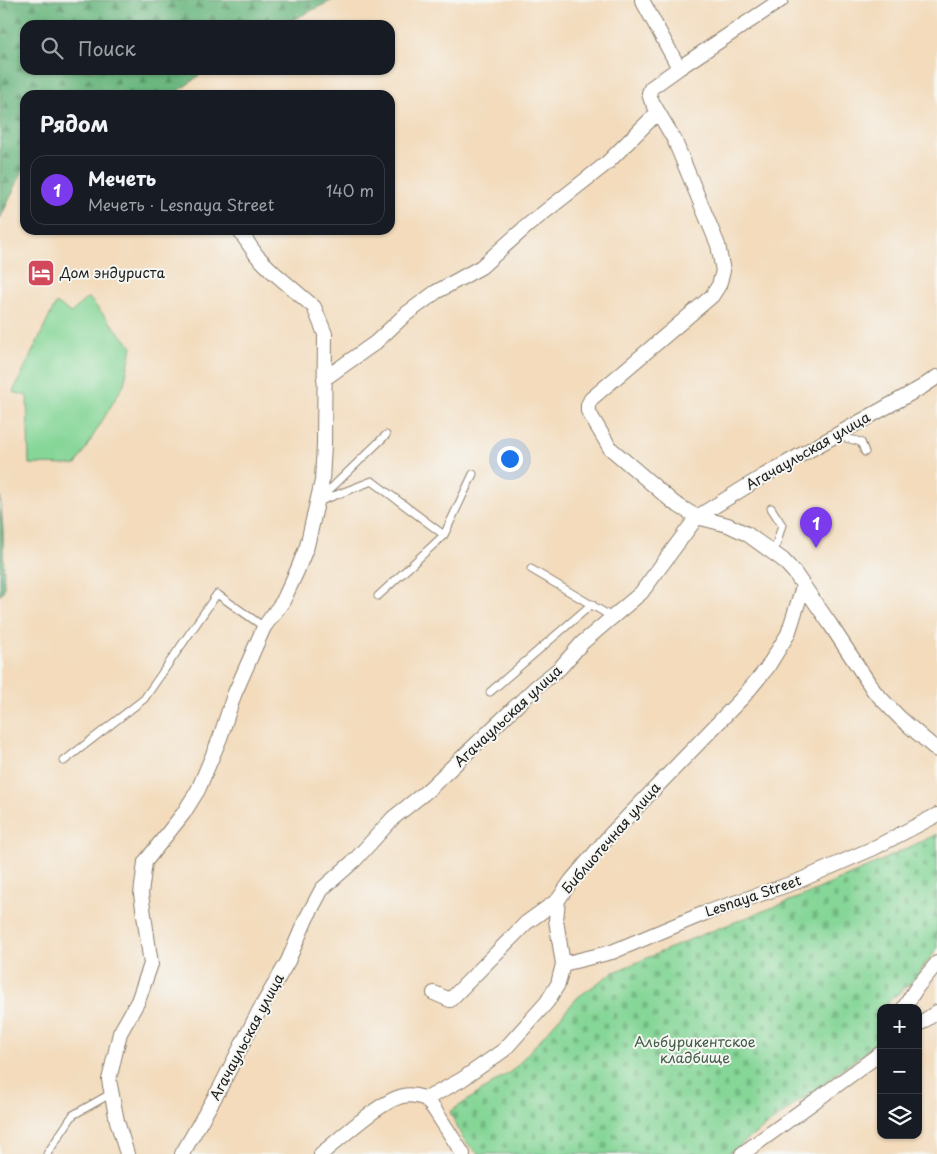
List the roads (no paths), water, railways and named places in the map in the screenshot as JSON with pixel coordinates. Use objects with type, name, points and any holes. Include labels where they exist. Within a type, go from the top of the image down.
[{"type":"street","points":[[642,0],[678,68]]},
{"type":"street","points":[[781,0],[651,88],[649,93],[650,100],[674,139],[694,185],[718,245],[723,271],[719,285],[712,296],[591,399],[588,405],[588,412],[610,448],[674,503],[698,517],[728,525],[747,534],[774,552],[794,572],[874,691],[900,718],[937,750]]},
{"type":"street","points":[[324,379],[375,343],[406,314],[436,292],[481,267],[528,225],[607,163],[658,112]]},
{"type":"street","points":[[127,1154],[117,1122],[109,1080],[120,1033],[138,1002],[151,964],[141,894],[145,862],[183,814],[198,790],[220,738],[234,694],[264,627],[283,601],[297,571],[307,546],[322,481],[325,334],[314,307],[287,286],[257,256],[242,235]]},
{"type":"street","name":"Агачаульская улица","points":[[182,1154],[216,1096],[259,1011],[288,961],[306,919],[322,889],[355,860],[393,818],[427,791],[536,688],[560,668],[582,643],[641,593],[698,517],[765,475],[937,377]]},
{"type":"street","name":"Библиотечная улица","points":[[426,1098],[461,1080],[504,1050],[547,1002],[558,984],[563,964],[556,920],[558,900],[571,881],[610,835],[743,697],[767,668],[788,634],[803,587]]},
{"type":"street","name":"Lesnaya Street","points":[[563,964],[612,952],[705,913],[796,882],[874,848],[937,814]]},
{"type":"street","points":[[434,993],[450,1000],[526,924],[558,900]]},
{"type":"street","points":[[906,1004],[917,987],[937,964]]},
{"type":"street","points":[[922,1022],[937,1012]]},
{"type":"street","points":[[742,1154],[877,1056]]},
{"type":"street","points":[[321,1154],[377,1109],[402,1096],[416,1095],[426,1098],[463,1154]]},
{"type":"lane","points":[[318,502],[386,435]]},
{"type":"lane","points":[[835,435],[861,442],[865,452]]},
{"type":"lane","points":[[378,596],[444,535],[473,474]]},
{"type":"lane","points":[[318,502],[372,480],[444,535]]},
{"type":"lane","points":[[772,508],[782,526],[774,552]]},
{"type":"lane","points":[[531,569],[612,617]]},
{"type":"lane","points":[[64,761],[144,699],[218,594],[264,627]]},
{"type":"lane","points":[[490,692],[592,604]]},
{"type":"lane","points":[[47,1154],[73,1115],[112,1093]]},
{"type":"place","name":"Дом эндуриста","points":[[41,273]]},
{"type":"place","name":"Мечеть","points":[[816,548]]},
{"type":"park label","name":"Альбурикентское кладбище","points":[[695,1050]]}]
